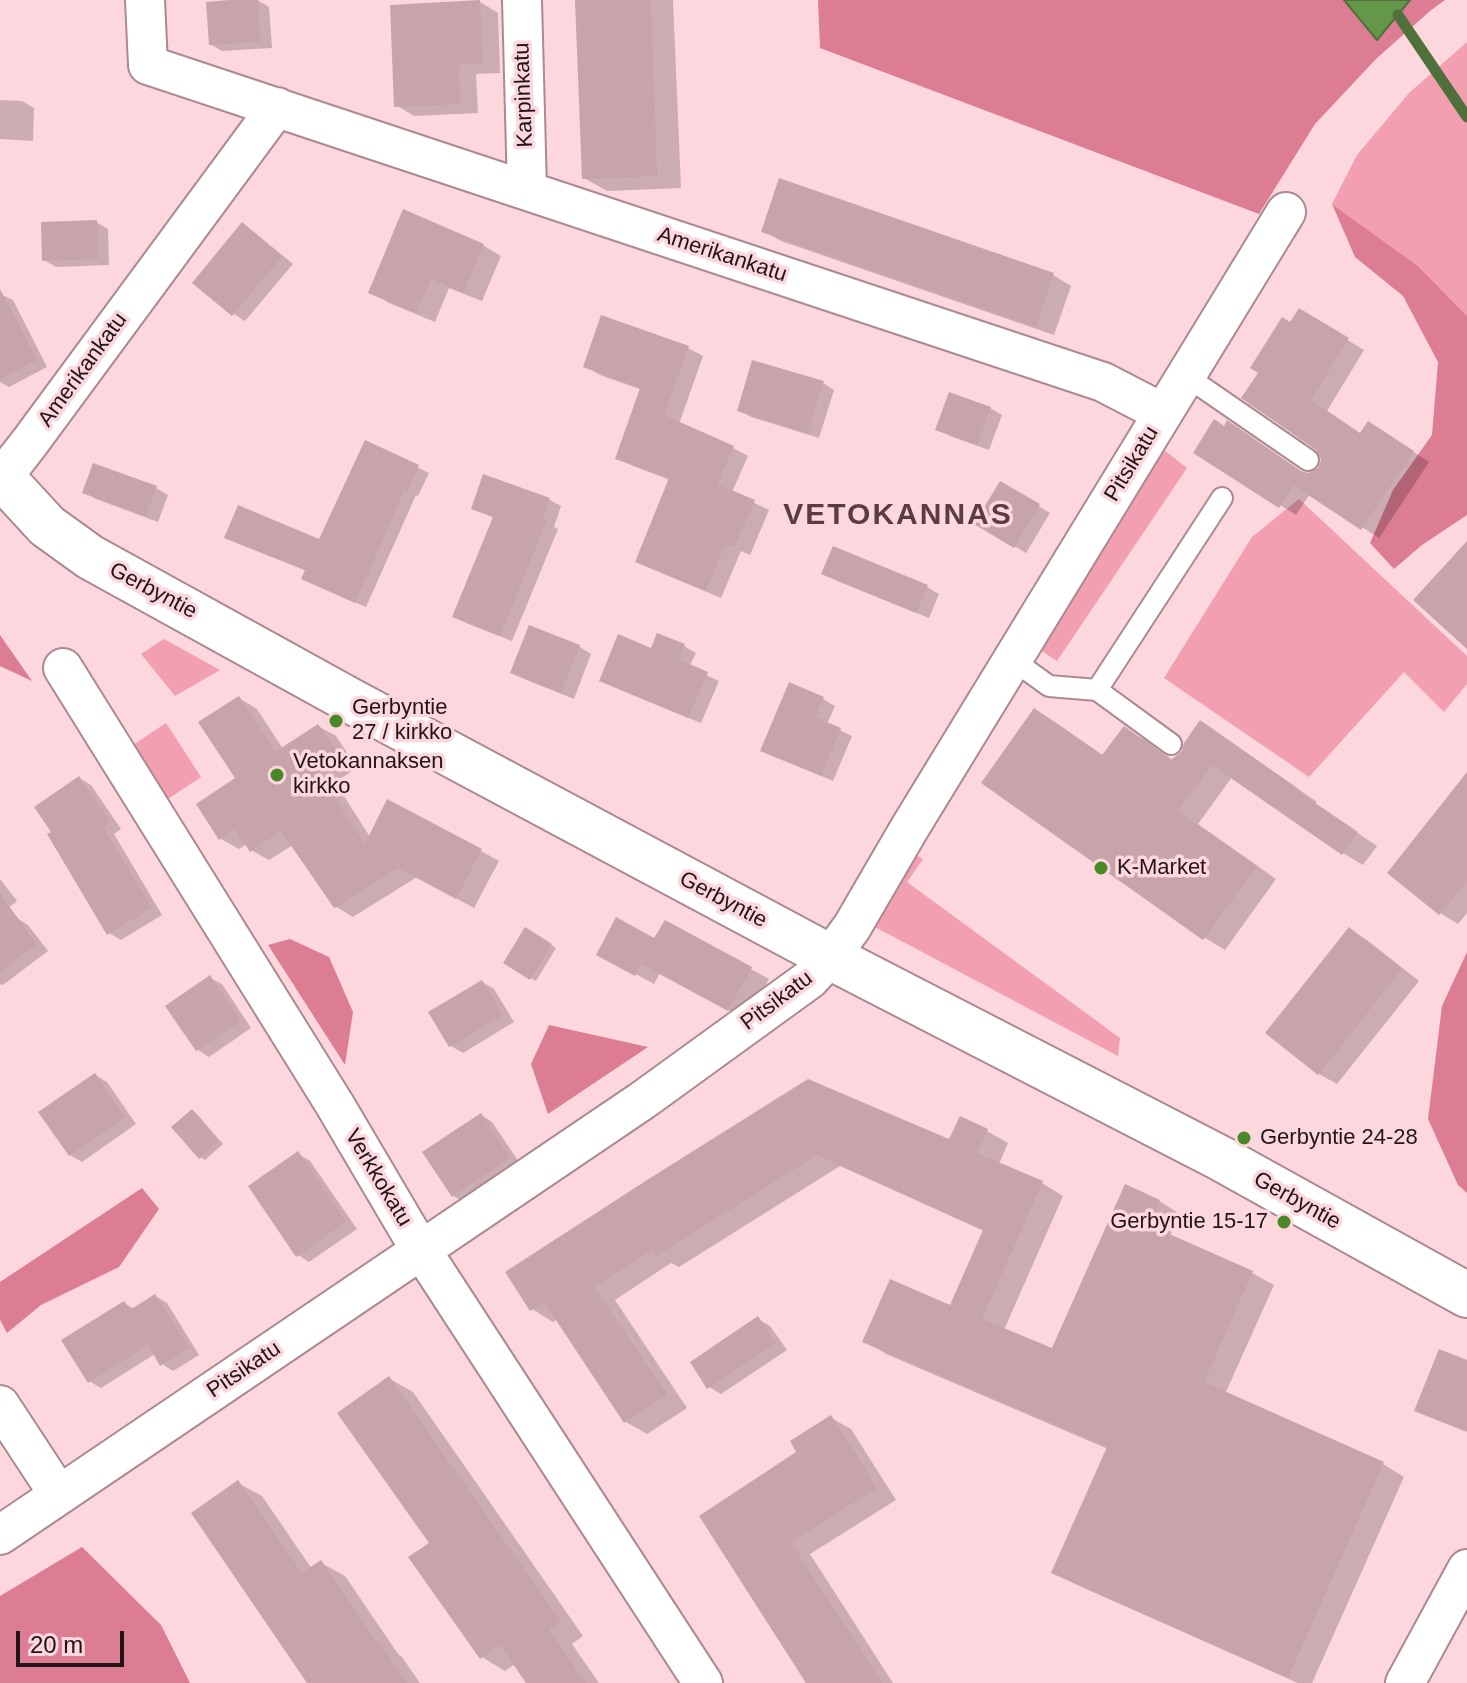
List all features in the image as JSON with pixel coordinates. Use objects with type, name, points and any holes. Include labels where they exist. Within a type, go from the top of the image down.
[{"type":"main road","name":"Gerbyntie","points":[[6,492],[90,557],[351,701],[830,957],[1207,1151],[1467,1295]]},
{"type":"street","name":"Amerikankatu","points":[[145,0],[148,65],[1103,382],[1163,413]]},
{"type":"street","name":"Karpinkatu","points":[[522,0],[527,190]]},
{"type":"street","name":"Amerikankatu","points":[[6,492],[63,398],[277,107]]},
{"type":"street","name":"Pitsikatu","points":[[0,1535],[643,1100],[810,979],[852,927],[1286,212]]},
{"type":"street","name":"Verkkokatu","points":[[63,668],[422,1250],[703,1683]]},
{"type":"street","points":[[0,1405],[59,1495]]},
{"type":"street","points":[[1405,1683],[1467,1569]]},
{"type":"lane","points":[[1186,376],[1308,460]]},
{"type":"lane","points":[[1097,690],[1222,498]]},
{"type":"lane","points":[[1013,660],[1049,686],[1097,690],[1171,744]]},
{"type":"shaded area","points":[[818,0],[1344,0],[1377,40],[1410,0],[1445,0],[1376,59],[1315,124],[1259,214],[820,48]]},
{"type":"shaded area","points":[[1344,0],[1410,0],[1377,40]]},
{"type":"shaded area","points":[[1467,42],[1467,316],[1418,266],[1332,204],[1357,155],[1409,93]]},
{"type":"shaded area","points":[[1332,204],[1418,266],[1467,316],[1467,515],[1422,545],[1394,569],[1370,543],[1393,490],[1432,435],[1438,362],[1403,296],[1355,257]]},
{"type":"shaded area","points":[[1164,450],[1187,468],[1057,661],[1037,648]]},
{"type":"shaded area","points":[[1299,499],[1467,656],[1467,684],[1444,712],[1404,672],[1309,777],[1164,678],[1252,537]]},
{"type":"shaded area","points":[[0,635],[32,681],[0,666]]},
{"type":"shaded area","points":[[164,639],[220,670],[175,696],[141,654]]},
{"type":"shaded area","points":[[166,723],[201,777],[159,805],[124,751]]},
{"type":"shaded area","points":[[910,851],[923,859],[907,882],[1120,1038],[1118,1056],[875,927],[877,907]]},
{"type":"shaded area","points":[[290,939],[329,957],[353,1012],[345,1065],[268,945]]},
{"type":"shaded area","points":[[1467,952],[1467,1193],[1458,1185],[1428,1119],[1442,1006]]},
{"type":"shaded area","points":[[549,1025],[648,1047],[548,1114],[531,1064]]},
{"type":"shaded area","points":[[142,1188],[159,1209],[119,1267],[41,1305],[7,1333],[0,1320],[0,1282]]},
{"type":"shaded area","points":[[82,1547],[161,1625],[190,1683],[0,1683],[0,1596]]},
{"type":"building","points":[[258,0],[260,42],[209,45],[206,2]]},
{"type":"building","points":[[480,0],[483,63],[459,65],[460,104],[394,107],[390,5]]},
{"type":"building","points":[[575,0],[651,0],[657,176],[582,179]]},
{"type":"building","points":[[779,178],[1054,273],[1036,327],[761,232]]},
{"type":"building","points":[[403,209],[484,244],[463,293],[431,279],[416,313],[368,293]]},
{"type":"building","points":[[97,220],[98,259],[42,261],[41,222]]},
{"type":"building","points":[[242,222],[282,256],[232,316],[192,283]]},
{"type":"building","points":[[0,289],[37,360],[0,379]]},
{"type":"building","points":[[1299,308],[1349,338],[1311,400],[1360,433],[1368,421],[1414,451],[1361,530],[1293,485],[1279,508],[1193,453],[1214,419],[1224,426],[1227,420],[1301,471],[1308,473],[1318,468],[1321,460],[1316,450],[1241,398],[1258,373],[1250,368],[1282,317],[1290,322]]},
{"type":"building","points":[[601,315],[689,346],[664,415],[734,446],[717,484],[755,500],[734,548],[725,545],[706,591],[635,562],[669,478],[615,459],[640,388],[583,367]]},
{"type":"building","points":[[752,360],[824,381],[807,433],[737,411]]},
{"type":"building","points":[[949,392],[991,407],[977,445],[935,430]]},
{"type":"building","points":[[365,440],[419,465],[407,492],[404,491],[355,603],[301,579],[305,570],[224,538],[238,505],[319,539]]},
{"type":"building","points":[[93,463],[157,486],[146,516],[82,493]]},
{"type":"building","points":[[483,474],[550,498],[543,519],[547,520],[500,636],[452,617],[493,517],[471,509]]},
{"type":"building","points":[[1000,481],[1040,504],[1014,548],[974,524]]},
{"type":"building","points":[[1467,541],[1467,649],[1413,600]]},
{"type":"building","points":[[833,546],[928,585],[916,613],[821,574]]},
{"type":"building","points":[[529,625],[580,645],[561,693],[510,673]]},
{"type":"building","points":[[657,633],[685,644],[678,659],[708,672],[688,718],[599,681],[618,634],[651,648]]},
{"type":"building","points":[[789,682],[824,697],[815,717],[841,728],[821,776],[760,751]]},
{"type":"building","points":[[239,696],[275,752],[318,724],[340,757],[318,772],[365,844],[387,799],[482,849],[456,899],[398,868],[334,908],[281,831],[250,852],[235,829],[219,840],[196,804],[235,778],[198,722]]},
{"type":"building","points":[[1034,708],[1102,755],[1124,726],[1171,760],[1182,751],[1200,720],[1358,832],[1342,855],[1212,765],[1178,811],[1257,866],[1203,940],[981,783]]},
{"type":"building","points":[[1467,772],[1467,881],[1439,915],[1387,873]]},
{"type":"building","points":[[79,776],[111,822],[103,827],[152,908],[107,935],[34,807]]},
{"type":"building","points":[[0,894],[37,944],[0,972]]},
{"type":"building","points":[[616,917],[654,938],[665,920],[752,967],[728,1011],[641,964],[635,976],[596,955]]},
{"type":"building","points":[[525,927],[552,944],[530,980],[503,963]]},
{"type":"building","points":[[1349,927],[1402,969],[1318,1075],[1265,1033]]},
{"type":"building","points":[[210,975],[241,1021],[196,1051],[165,1006]]},
{"type":"building","points":[[482,980],[503,1015],[449,1047],[428,1012]]},
{"type":"building","points":[[95,1073],[125,1117],[69,1156],[38,1112]]},
{"type":"building","points":[[808,1079],[949,1139],[960,1116],[988,1129],[977,1153],[1043,1181],[982,1319],[1052,1348],[1125,1184],[1160,1200],[1149,1225],[1253,1271],[1204,1382],[1384,1462],[1288,1678],[1051,1573],[1107,1447],[862,1342],[890,1279],[950,1305],[983,1230],[817,1155],[656,1256],[652,1250],[594,1287],[667,1395],[624,1423],[544,1302],[530,1311],[505,1272]]},
{"type":"building","points":[[192,1109],[219,1141],[199,1159],[171,1127]]},
{"type":"building","points":[[481,1113],[510,1158],[452,1197],[422,1152]]},
{"type":"building","points":[[298,1151],[346,1222],[296,1257],[248,1186]]},
{"type":"building","points":[[155,1294],[189,1348],[160,1366],[148,1345],[88,1383],[61,1340],[124,1301],[130,1310]]},
{"type":"building","points":[[758,1316],[776,1343],[707,1389],[690,1362]]},
{"type":"building","points":[[1439,1349],[1467,1360],[1467,1432],[1414,1411]]},
{"type":"building","points":[[389,1376],[561,1622],[549,1630],[586,1683],[526,1683],[500,1645],[480,1659],[408,1557],[429,1543],[337,1413]]},
{"type":"building","points":[[831,1415],[877,1488],[791,1542],[882,1683],[806,1683],[699,1516],[796,1452],[790,1441]]},
{"type":"building","points":[[238,1480],[302,1573],[321,1560],[407,1683],[307,1683],[191,1513]]},
{"type":"waterway","points":[[1398,15],[1467,117]]},
{"type":"place","name":"Gerbyntie 27 / kirkko","points":[[336,721]]},
{"type":"place","name":"Vetokannaksen kirkko","points":[[277,775]]},
{"type":"place","name":"K-Market","points":[[1101,868]]},
{"type":"place","name":"Gerbyntie 24-28","points":[[1244,1138]]},
{"type":"place","name":"Gerbyntie 15-17","points":[[1284,1222]]},
{"type":"district","name":"VETOKANNAS","points":[[898,516]]}]
